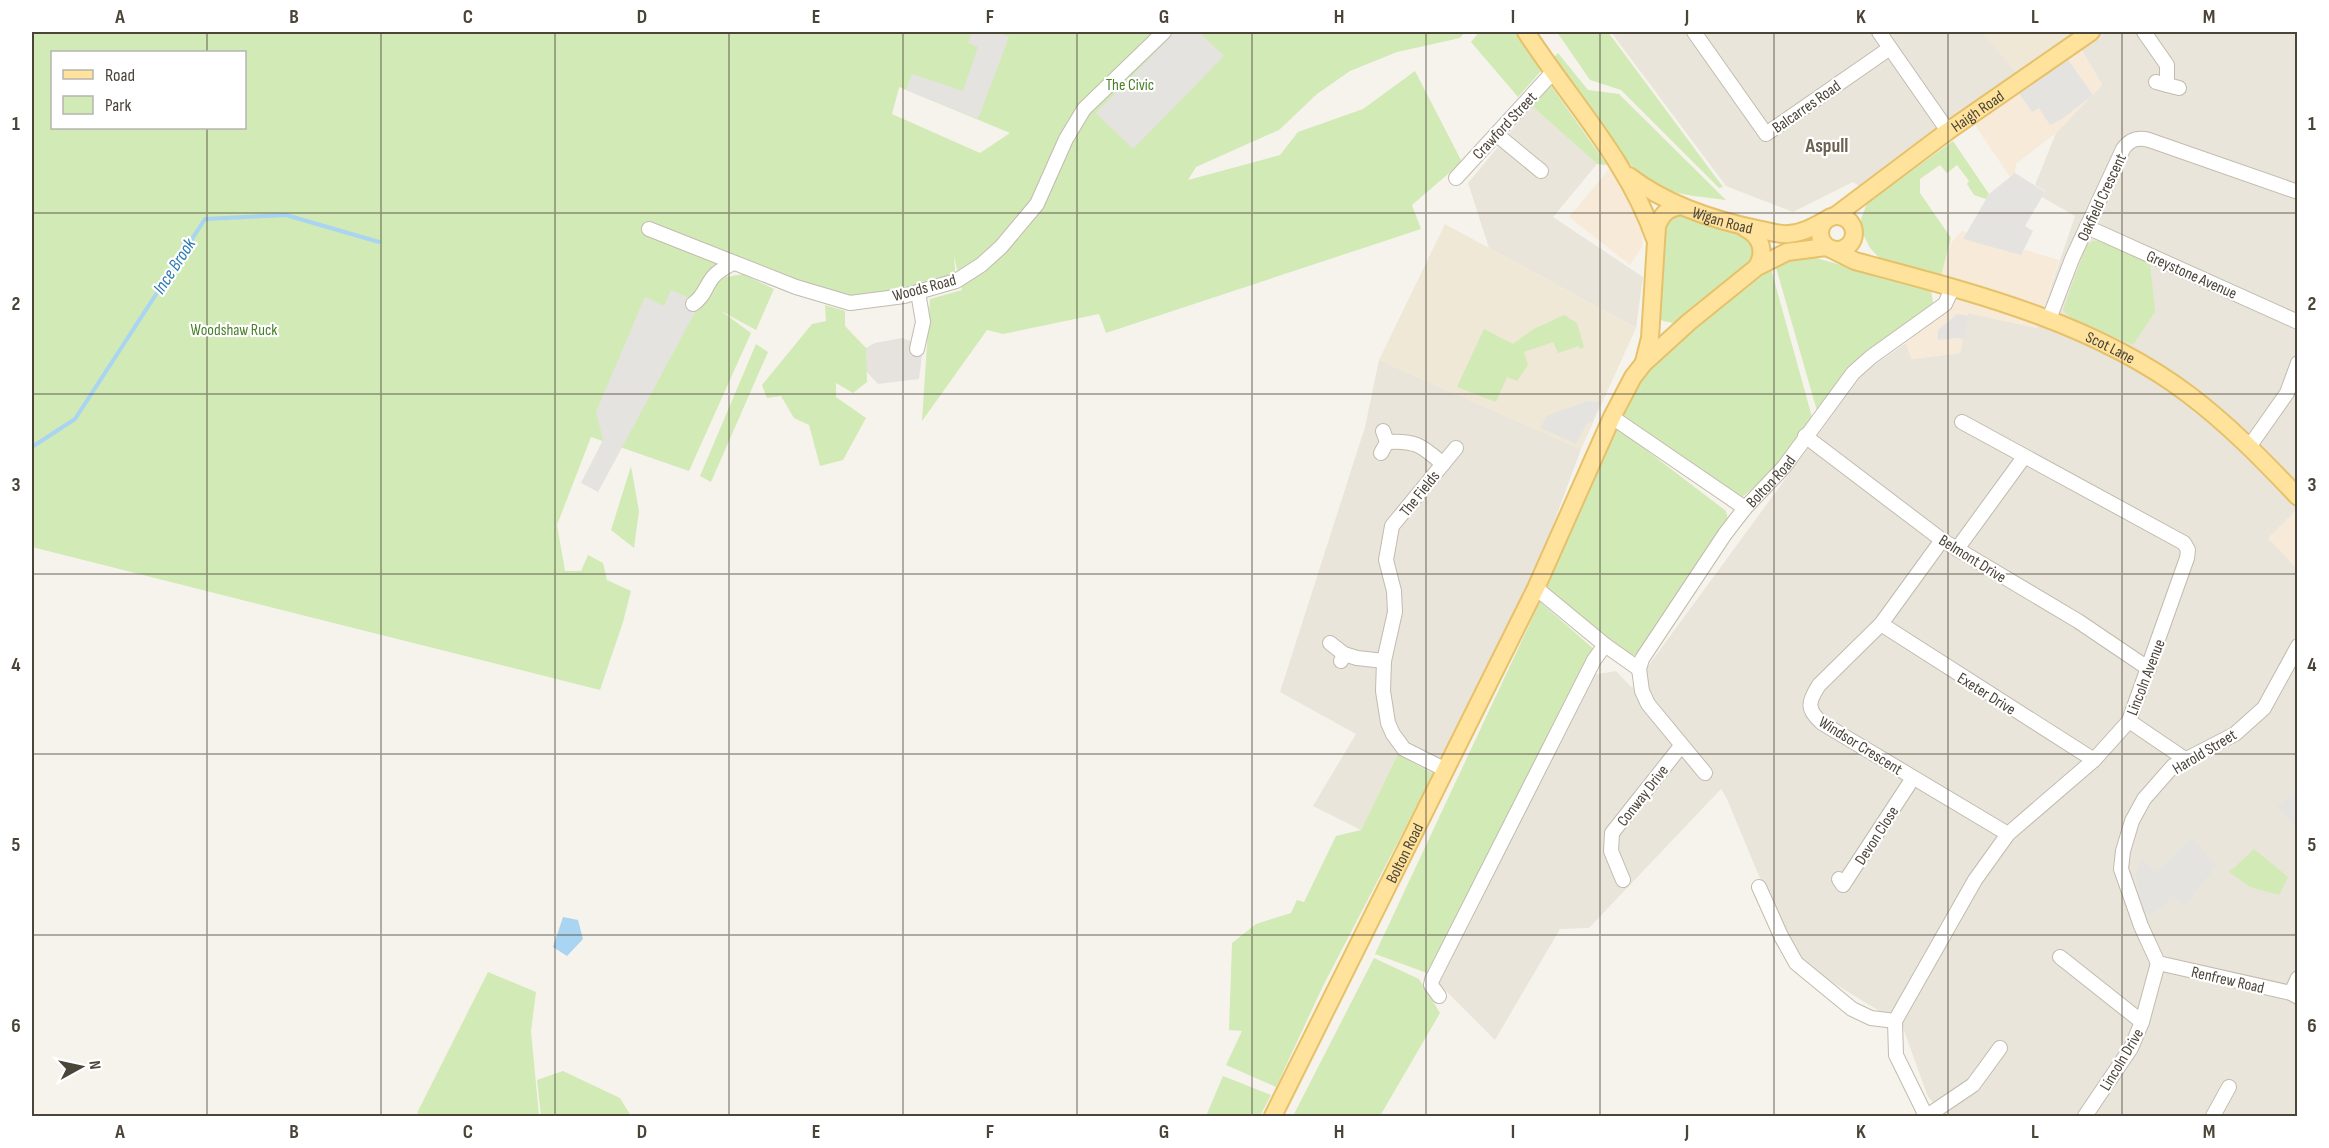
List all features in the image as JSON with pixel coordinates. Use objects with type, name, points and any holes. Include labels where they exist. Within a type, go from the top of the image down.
[{"type":"main road","name":"Wigan Road","points":[[1526,32],[1626,173],[1646,212],[1655,238]]},
{"type":"main road","name":"Haigh Road","points":[[1830,218],[1948,131],[2091,32]]},
{"type":"main road","name":"Wigan Road","points":[[1626,173],[1653,192],[1680,206],[1745,228],[1790,234],[1811,228],[1830,218]]},
{"type":"main road","points":[[1864,194],[1854,230],[1853,239],[1847,248],[1842,250],[1829,248],[1820,237],[1821,226],[1830,218],[1846,218],[1854,230],[1865,250],[1882,268]]},
{"type":"main road","points":[[1655,238],[1662,215],[1680,206]]},
{"type":"main road","points":[[1745,228],[1758,238],[1761,245],[1762,253],[1757,267]]},
{"type":"main road","name":"Bolton Road","points":[[1644,363],[1649,345],[1653,309],[1655,238]]},
{"type":"main road","name":"Bolton Road","points":[[1273,1116],[1536,588],[1624,393],[1644,363],[1689,322],[1757,267],[1787,252],[1829,248]]},
{"type":"main road","name":"Scot Lane","points":[[1829,248],[1846,258],[1953,287],[2049,319],[2109,346],[2186,393],[2249,447],[2298,497]]},
{"type":"main road","points":[[1653,309],[1657,317],[1663,321],[1679,324],[1689,322]]},
{"type":"street","name":"Woods Road","points":[[649,229],[796,287],[850,303],[904,296],[956,281],[981,265],[1001,247],[1037,204],[1066,139],[1084,109],[1164,32]]},
{"type":"street","name":"Balcarres Road","points":[[1694,32],[1766,135],[1890,48]]},
{"type":"street","points":[[1879,32],[1948,131]]},
{"type":"street","points":[[2144,32],[2167,65],[2167,85]]},
{"type":"street","name":"Crawford Street","points":[[1456,178],[1553,72]]},
{"type":"street","points":[[1496,134],[1541,171]]},
{"type":"street","name":"Oakfield Crescent","points":[[2049,319],[2072,259],[2129,142],[2137,139],[2150,140],[2298,192]]},
{"type":"street","name":"Greystone Avenue","points":[[2087,227],[2298,322]]},
{"type":"street","points":[[693,304],[701,299],[712,278],[720,270],[733,263]]},
{"type":"street","name":"Bolton Road","points":[[1639,669],[1642,659],[1725,534],[1745,508],[1784,467],[1853,373],[1871,357],[1945,304],[1953,287]]},
{"type":"street","points":[[918,291],[922,322],[918,349]]},
{"type":"street","points":[[2249,447],[2287,393],[2298,363]]},
{"type":"street","points":[[1612,417],[1745,508]]},
{"type":"street","name":"Lincoln Avenue","points":[[1895,1021],[1975,880],[2008,834],[2094,760],[2129,721],[2149,669],[2188,550],[2184,543],[1962,422]]},
{"type":"street","name":"Belmont Drive","points":[[1805,436],[1942,540],[2078,621],[2149,669]]},
{"type":"street","name":"The Fields","points":[[1384,442],[1407,441],[1426,450],[1443,464]]},
{"type":"street","name":"The Fields","points":[[1446,770],[1404,749],[1393,734],[1385,709],[1384,661],[1395,612],[1394,591],[1386,560],[1392,526],[1456,448]]},
{"type":"street","points":[[1957,549],[2024,457]]},
{"type":"street","name":"Windsor Crescent","points":[[1942,540],[1881,624],[1819,685],[1812,696],[1810,706],[1814,716],[1822,723],[2008,834]]},
{"type":"street","points":[[1536,588],[1605,645],[1639,669],[1640,684],[1645,698],[1681,746],[1705,773]]},
{"type":"street","name":"Exeter Drive","points":[[1881,624],[2094,760]]},
{"type":"street","points":[[1330,643],[1342,658],[1384,661]]},
{"type":"street","points":[[1438,996],[1431,985],[1432,980],[1594,660],[1605,645]]},
{"type":"street","name":"Harold Street","points":[[2158,963],[2141,926],[2121,869],[2123,852],[2132,821],[2144,799],[2173,766],[2235,734],[2264,708],[2298,646]]},
{"type":"street","points":[[2129,721],[2185,759]]},
{"type":"street","name":"Conway Drive","points":[[1623,880],[1611,851],[1612,833],[1681,746]]},
{"type":"street","name":"Devon Close","points":[[1839,879],[1843,885],[1913,778]]},
{"type":"street","points":[[1759,887],[1796,963],[1852,1009],[1871,1018],[1895,1021],[1896,1055],[1926,1116],[1973,1085],[2000,1048]]},
{"type":"street","points":[[2060,957],[2142,1022]]},
{"type":"street","name":"Renfrew Road","points":[[2158,963],[2294,995]]},
{"type":"street","name":"Lincoln Drive","points":[[2085,1116],[2131,1048],[2142,1022],[2158,963]]},
{"type":"street","points":[[2294,995],[2298,978]]},
{"type":"street","points":[[2213,1116],[2229,1087]]},
{"type":"shaded area","points":[[972,32],[995,32],[1009,37],[978,119],[906,90],[912,74],[963,91],[978,47],[968,43]]},
{"type":"shaded area","points":[[1175,32],[1199,32],[1224,56],[1133,149],[1096,113]]},
{"type":"shaded area","points":[[1611,32],[2297,32],[2297,1116],[1946,1116],[1928,1097],[1902,1025],[1827,979],[1788,946],[1721,789],[1589,928],[1560,929],[1495,1040],[1438,983],[1593,675],[1616,671],[1632,688],[1863,373],[1906,343],[1912,359],[1960,353],[1968,313],[2037,328],[2075,216],[2042,197],[2045,191],[2035,185],[2056,133],[2102,85],[2080,47],[1871,195],[1853,182],[1793,212],[1726,186]]},
{"type":"shaded area","points":[[1982,32],[2072,32],[2015,72]]},
{"type":"shaded area","points":[[2080,47],[2102,85],[2056,133],[2016,164],[2015,173],[2010,177],[1975,125]]},
{"type":"shaded area","points":[[2066,57],[2093,95],[2062,119],[2050,125],[2039,108],[2032,112],[2018,92]]},
{"type":"shaded area","points":[[1532,106],[1597,164],[1553,217],[1643,277],[1636,328],[1489,248],[1468,183]]},
{"type":"shaded area","points":[[1610,168],[1625,188],[1643,228],[1642,247],[1630,265],[1569,217]]},
{"type":"shaded area","points":[[2015,173],[2045,192],[2025,226],[2033,231],[2021,255],[1963,239],[1989,194]]},
{"type":"shaded area","points":[[1445,224],[1636,328],[1581,449],[1379,360]]},
{"type":"shaded area","points":[[1962,231],[2059,260],[2037,328],[1968,313],[1960,353],[1911,359],[1906,343],[1955,302],[1941,276],[1951,243]]},
{"type":"shaded area","points":[[671,290],[700,303],[598,492],[581,483],[603,440],[596,412],[645,297],[664,306]]},
{"type":"shaded area","points":[[1957,314],[1968,316],[1965,340],[1959,338],[1938,340],[1938,330]]},
{"type":"shaded area","points":[[902,338],[916,343],[922,355],[919,379],[878,384],[866,371],[866,348],[875,343]]},
{"type":"shaded area","points":[[1379,360],[1581,449],[1539,563],[1433,774],[1398,754],[1361,830],[1313,806],[1356,734],[1280,692],[1365,427]]},
{"type":"shaded area","points":[[1588,401],[1601,402],[1592,422],[1586,425],[1576,444],[1541,428],[1546,416]]},
{"type":"shaded area","points":[[2297,509],[2297,569],[2268,538]]},
{"type":"shaded area","points":[[2297,791],[2297,828],[2277,806]]},
{"type":"shaded area","points":[[2192,837],[2216,866],[2185,906],[2173,897],[2151,915],[2140,912],[2136,873],[2142,860],[2157,872]]},
{"type":"green space","points":[[32,32],[1465,32],[1460,38],[1397,52],[1350,71],[1317,94],[1279,130],[1196,167],[1188,180],[1280,155],[1298,132],[1363,109],[1415,71],[1462,162],[1412,205],[1421,229],[1106,333],[1099,314],[1003,334],[987,330],[922,421],[930,299],[962,290],[954,256],[956,281],[850,303],[733,263],[727,277],[743,274],[774,289],[756,330],[721,311],[751,333],[689,471],[591,437],[557,525],[565,571],[581,571],[588,555],[603,563],[607,580],[631,591],[600,690],[32,547]],"holes":[[[899,87],[1010,133],[980,153],[892,114]]]},
{"type":"green space","points":[[1479,32],[1515,32],[1541,71],[1518,97],[1471,42]]},
{"type":"green space","points":[[1557,32],[1608,32],[1723,187],[1719,188],[1621,90],[1590,80]]},
{"type":"green space","points":[[1558,53],[1588,90],[1619,94],[1726,200],[1677,193],[1647,180],[1617,149],[1603,130],[1554,57]]},
{"type":"green space","points":[[1549,83],[1607,165],[1597,164],[1532,106]]},
{"type":"green space","points":[[1953,141],[1989,194],[1986,199],[1974,195],[1967,184],[1969,181],[1957,165],[1947,173],[1940,165],[1920,179],[1920,193],[1951,238],[1941,276],[1882,261],[1870,248],[1863,234],[1861,219],[1867,203]]},
{"type":"green space","points":[[1666,211],[1745,228],[1762,253],[1679,324],[1663,321],[1657,317]]},
{"type":"green space","points":[[2093,241],[2098,241],[2150,263],[2155,312],[2133,345],[2071,318],[2063,310],[2086,246]]},
{"type":"green space","points":[[1816,258],[1931,290],[1933,303],[1849,366],[1817,411],[1775,264],[1795,259]]},
{"type":"green space","points":[[1771,269],[1812,417],[1774,470],[1738,501],[1619,412],[1648,371],[1681,339]]},
{"type":"green space","points":[[825,305],[845,311],[845,326],[866,348],[867,382],[853,393],[836,383],[836,397],[866,418],[843,460],[820,466],[809,425],[794,418],[781,396],[767,398],[762,385],[812,324],[826,321]]},
{"type":"green space","points":[[1564,315],[1577,323],[1584,347],[1580,349],[1579,346],[1558,353],[1553,342],[1524,352],[1528,365],[1517,381],[1507,377],[1496,402],[1457,387],[1484,329],[1513,344],[1532,330]]},
{"type":"green space","points":[[756,344],[768,352],[711,482],[700,476]]},
{"type":"green space","points":[[1612,424],[1726,511],[1728,520],[1644,645],[1635,655],[1625,656],[1547,588],[1594,463]]},
{"type":"green space","points":[[631,466],[639,511],[634,548],[611,530]]},
{"type":"green space","points":[[1540,602],[1595,650],[1427,973],[1375,954]]},
{"type":"green space","points":[[1398,754],[1433,774],[1323,986],[1276,1087],[1226,1065],[1242,1031],[1229,1030],[1232,943],[1256,924],[1291,913],[1297,900],[1304,902],[1336,836],[1361,830]]},
{"type":"green space","points":[[2254,849],[2288,877],[2279,895],[2250,887],[2228,871]]},
{"type":"green space","points":[[1374,958],[1419,979],[1440,1013],[1380,1116],[1293,1116]]},
{"type":"green space","points":[[488,972],[536,992],[531,1031],[539,1116],[423,1116],[417,1113]]},
{"type":"green space","points":[[563,1071],[620,1098],[631,1116],[541,1116],[537,1080]]},
{"type":"green space","points":[[1223,1076],[1271,1095],[1260,1116],[1206,1116]]},
{"type":"water","points":[[563,917],[578,920],[583,939],[567,956],[553,947]]},
{"type":"waterway","name":"Ince Brook","points":[[32,447],[75,419],[205,219],[286,215],[379,242]]},
{"type":"district","name":"Aspull","points":[[1827,145]]},
{"type":"park label","name":"The Civic","points":[[1130,84]]},
{"type":"park label","name":"Woodshaw Ruck","points":[[234,329]]}]
